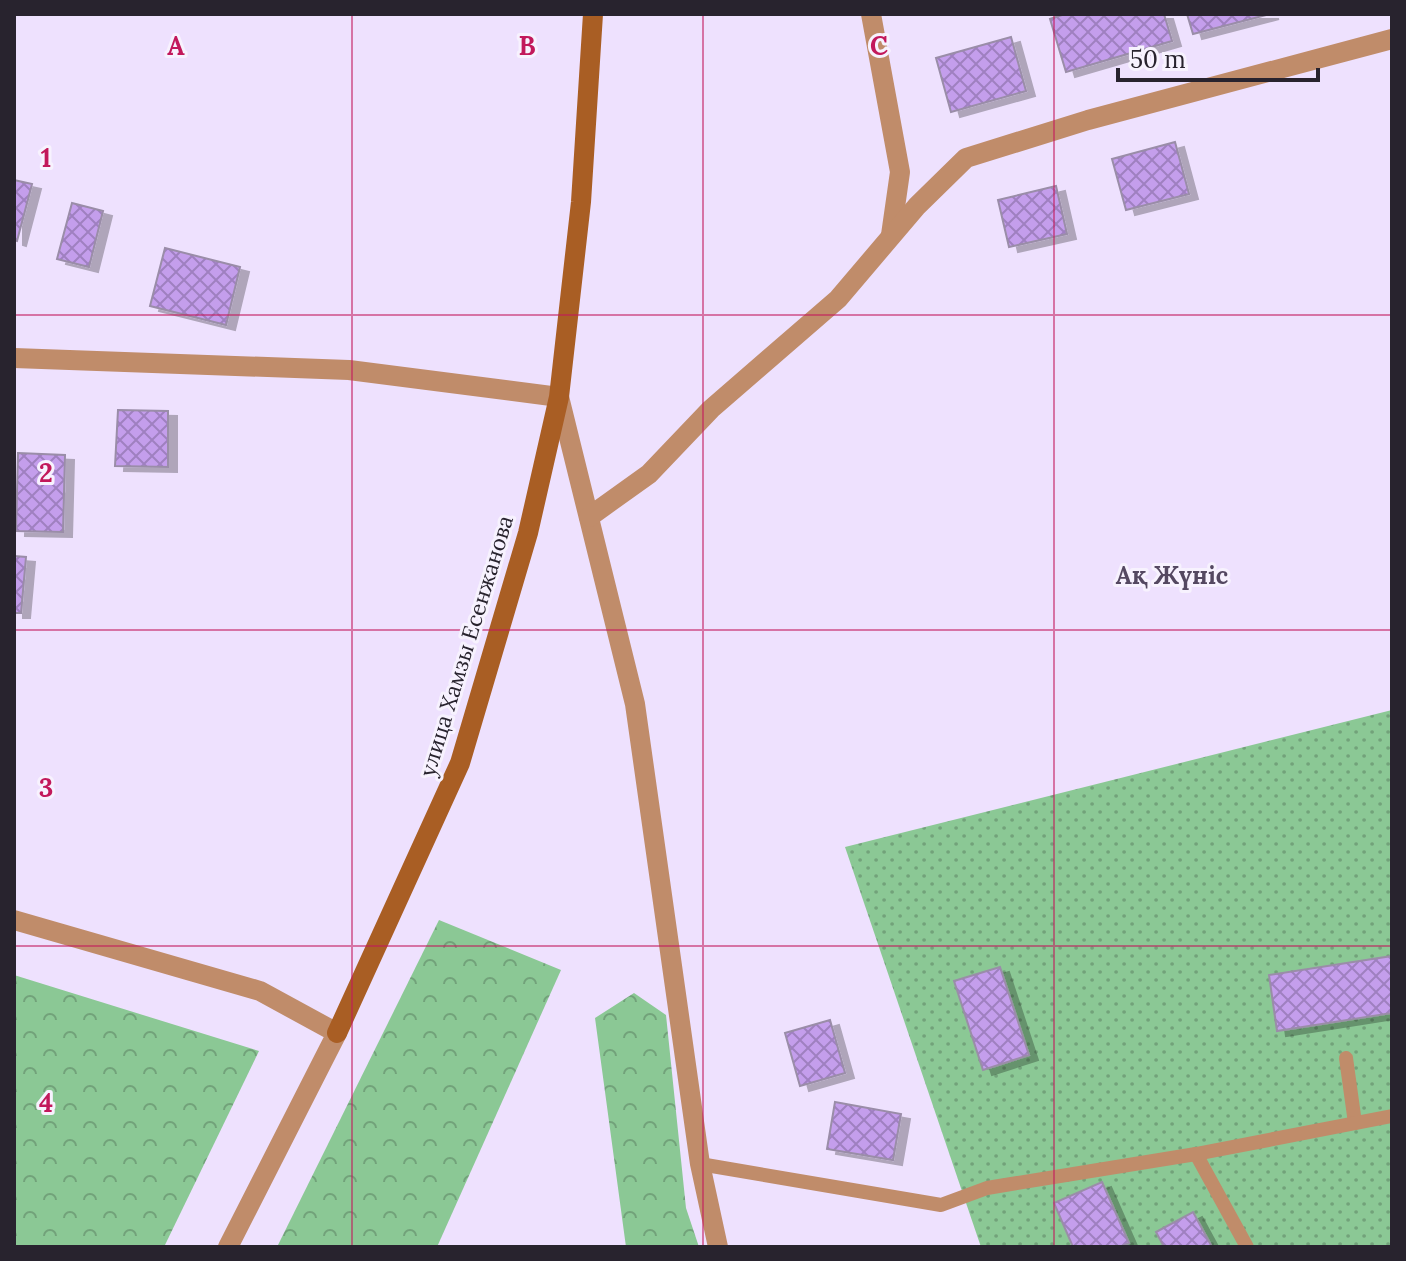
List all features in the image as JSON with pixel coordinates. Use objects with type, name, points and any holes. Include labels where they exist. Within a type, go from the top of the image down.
[{"type":"street","name":"улица Хамзы Есенжанова","points":[[228,1247],[337,1033],[460,763],[528,533],[559,397],[581,202],[593,14]]},
{"type":"street","points":[[871,14],[900,172],[891,236]]},
{"type":"street","points":[[589,517],[649,474],[711,409],[838,299],[917,206],[966,158],[1088,120],[1392,39]]},
{"type":"street","points":[[14,358],[349,370],[559,397],[635,704],[700,1164],[718,1247]]},
{"type":"street","points":[[14,920],[260,991],[337,1033]]},
{"type":"lane","points":[[1346,1058],[1355,1123]]},
{"type":"lane","points":[[700,1164],[941,1205],[987,1188],[1196,1154],[1392,1116]]},
{"type":"lane","points":[[1196,1154],[1247,1247]]},
{"type":"green space","points":[[1392,710],[1392,1247],[981,1247],[845,847]]},
{"type":"green space","points":[[439,920],[561,970],[437,1247],[277,1247]]},
{"type":"green space","points":[[14,975],[259,1051],[164,1247],[14,1247]]},
{"type":"green space","points":[[634,993],[666,1015],[686,1208],[699,1247],[626,1247],[595,1018]]},
{"type":"building","points":[[1065,14],[1164,14],[1172,41],[1066,72],[1050,19]]},
{"type":"building","points":[[1187,14],[1270,14],[1193,34]]},
{"type":"building","points":[[1011,37],[1026,91],[951,112],[936,58]]},
{"type":"building","points":[[1175,142],[1189,194],[1126,210],[1112,159]]},
{"type":"building","points":[[14,180],[32,184],[17,241],[14,240]]},
{"type":"building","points":[[1056,186],[1067,234],[1009,247],[998,200]]},
{"type":"building","points":[[72,203],[103,211],[89,267],[57,259]]},
{"type":"building","points":[[165,248],[240,267],[226,325],[150,306]]},
{"type":"building","points":[[118,410],[168,411],[168,467],[115,466]]},
{"type":"building","points":[[18,453],[65,455],[63,532],[16,531]]},
{"type":"building","points":[[14,556],[26,557],[21,613],[14,613]]},
{"type":"building","points":[[1392,956],[1392,1013],[1277,1031],[1269,975]]},
{"type":"building","points":[[1000,967],[1029,1055],[983,1070],[954,981]]},
{"type":"building","points":[[830,1020],[845,1073],[800,1086],[785,1033]]},
{"type":"building","points":[[835,1102],[901,1114],[893,1160],[827,1149]]},
{"type":"building","points":[[1102,1182],[1129,1243],[1120,1247],[1073,1247],[1054,1203]]},
{"type":"building","points":[[1193,1212],[1212,1247],[1164,1247],[1156,1232]]},
{"type":"district","name":"Ақ Жүніс","points":[[1172,576]]}]
